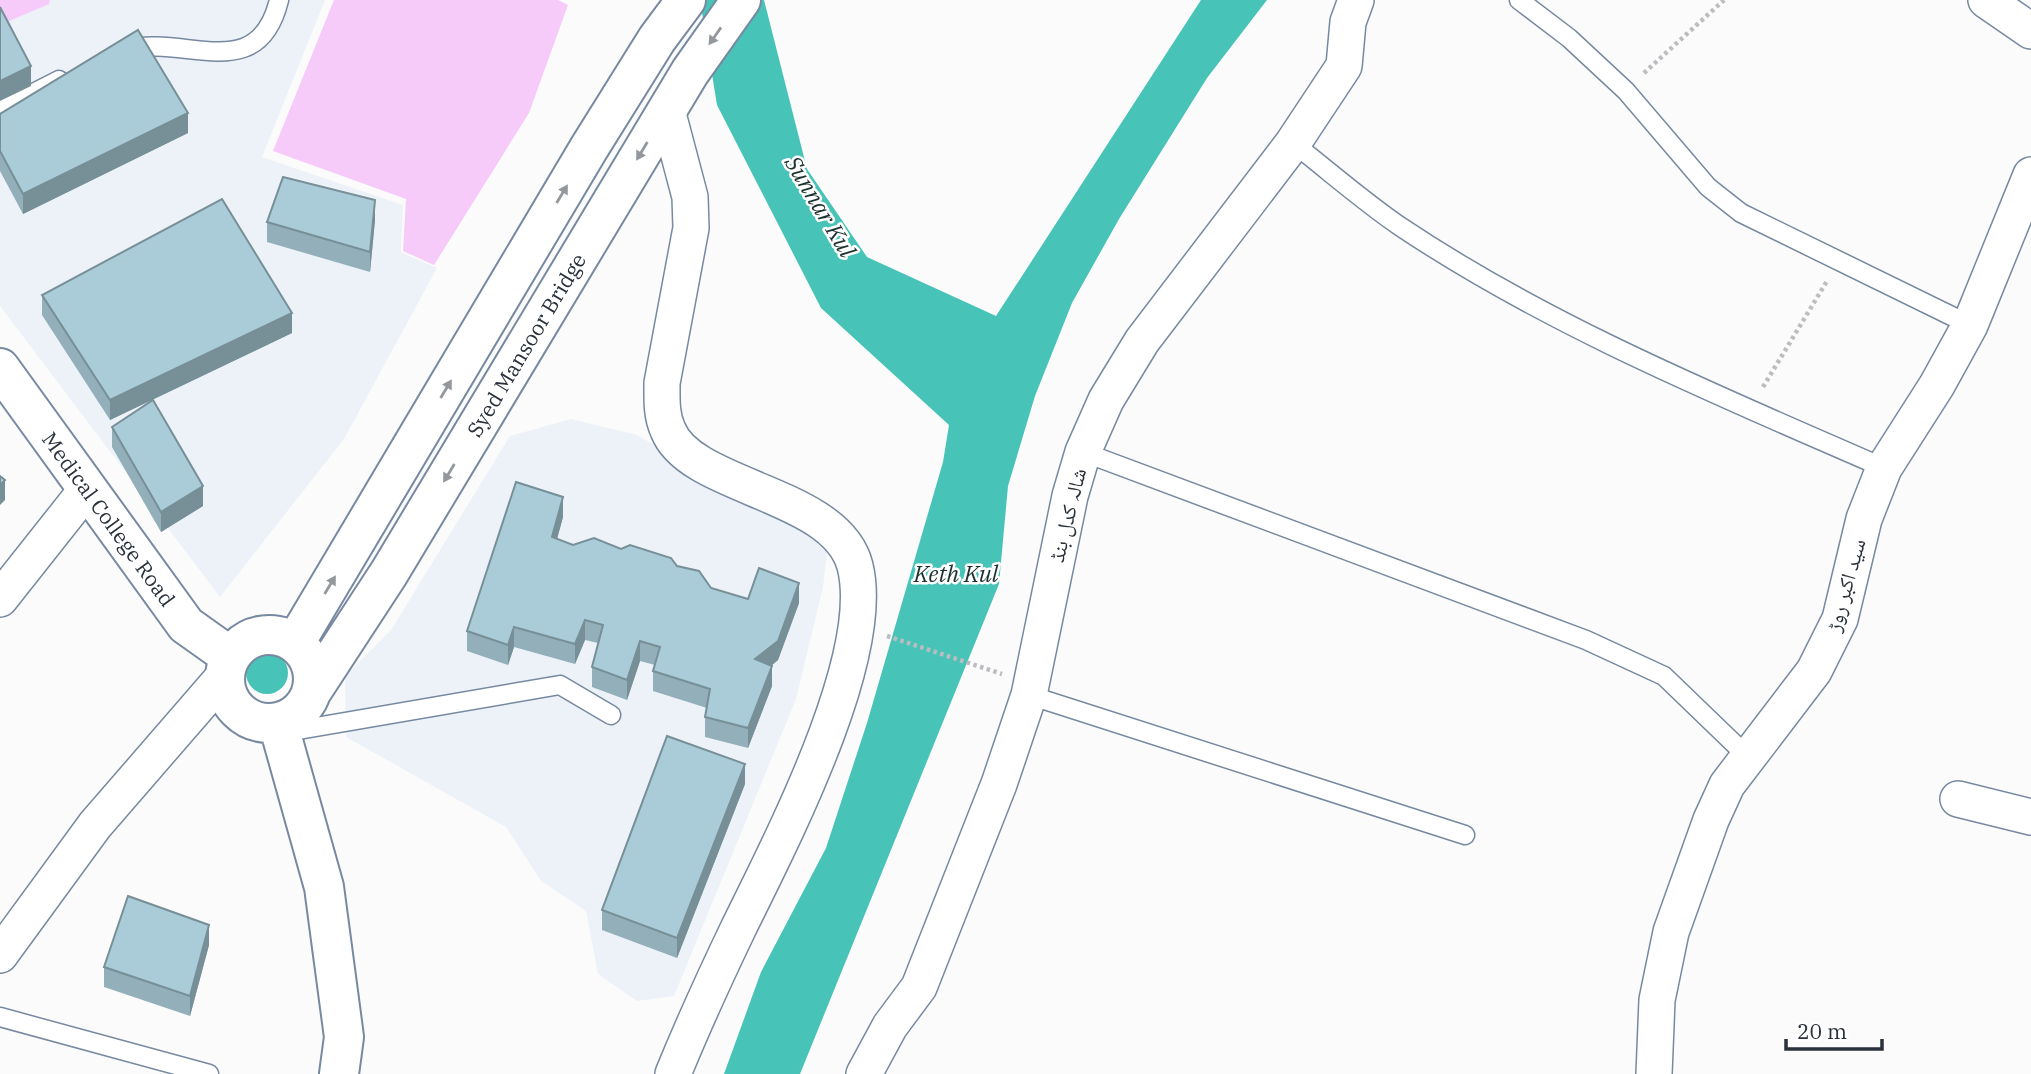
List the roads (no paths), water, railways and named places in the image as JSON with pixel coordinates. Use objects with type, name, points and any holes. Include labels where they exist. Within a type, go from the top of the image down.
[{"type":"main road","points":[[295,643],[657,39],[686,0]]},
{"type":"main road","name":"Syed Mansoor Bridge","points":[[312,691],[389,573],[690,72],[741,0]]},
{"type":"main road","name":"Medical College Road","points":[[0,368],[186,625],[228,666]]},
{"type":"main road","points":[[260,636],[278,636],[295,643],[307,656],[313,673],[312,691],[303,707],[279,728],[236,709],[227,693],[228,666],[243,643],[260,636]]},
{"type":"main road","points":[[279,728],[324,887],[344,1037],[339,1074]]},
{"type":"street","name":"شالہ کدل بنڈ","points":[[864,1074],[891,1026],[919,987],[999,784],[1016,685],[1083,452],[1106,401],[1142,341],[1293,143],[1344,66],[1348,22],[1356,0]]},
{"type":"street","points":[[1986,0],[2031,31]]},
{"type":"street","points":[[667,110],[690,197],[691,228],[662,383],[662,409],[668,432],[685,452],[709,467],[813,517],[835,532],[849,548],[859,593],[848,666],[829,727],[793,815],[698,1013],[673,1074]]},
{"type":"street","name":"سید اکبر روڑ","points":[[1654,1074],[1657,1000],[1671,932],[1710,820],[1727,785],[1814,671],[1840,619],[1864,519],[1884,468],[1937,385],[1970,325],[2031,175]]},
{"type":"street","points":[[0,599],[88,489]]},
{"type":"street","points":[[0,955],[95,825],[228,666]]},
{"type":"street","points":[[1958,799],[2031,817]]},
{"type":"lane","points":[[111,55],[146,45],[228,52],[243,49],[260,42],[269,28],[279,0]]},
{"type":"lane","points":[[1519,0],[1569,38],[1626,91],[1707,187],[1741,214],[1970,325]]},
{"type":"lane","points":[[0,110],[74,72]]},
{"type":"lane","points":[[1293,143],[1401,227],[1521,298],[1673,376],[1884,468]]},
{"type":"lane","points":[[1083,452],[1586,639],[1664,677],[1748,757]]},
{"type":"lane","points":[[279,728],[560,685],[611,715]]},
{"type":"lane","points":[[1016,685],[1465,835]]},
{"type":"lane","points":[[0,1017],[209,1074]]},
{"type":"water","name":"Keth Kul","points":[[700,0],[764,0],[807,169],[867,257],[996,316],[1201,0],[1267,0],[1207,78],[1119,219],[1072,303],[1035,396],[1008,486],[999,584],[800,1074],[724,1074],[761,972],[826,848],[867,723],[943,462],[949,425],[821,308],[717,105]]},
{"type":"water","points":[[267,652],[282,658],[288,673],[282,688],[267,694],[252,688],[246,673],[252,658]]},
{"type":"water label","name":"Sunnar Kul","points":[[821,206]]}]
